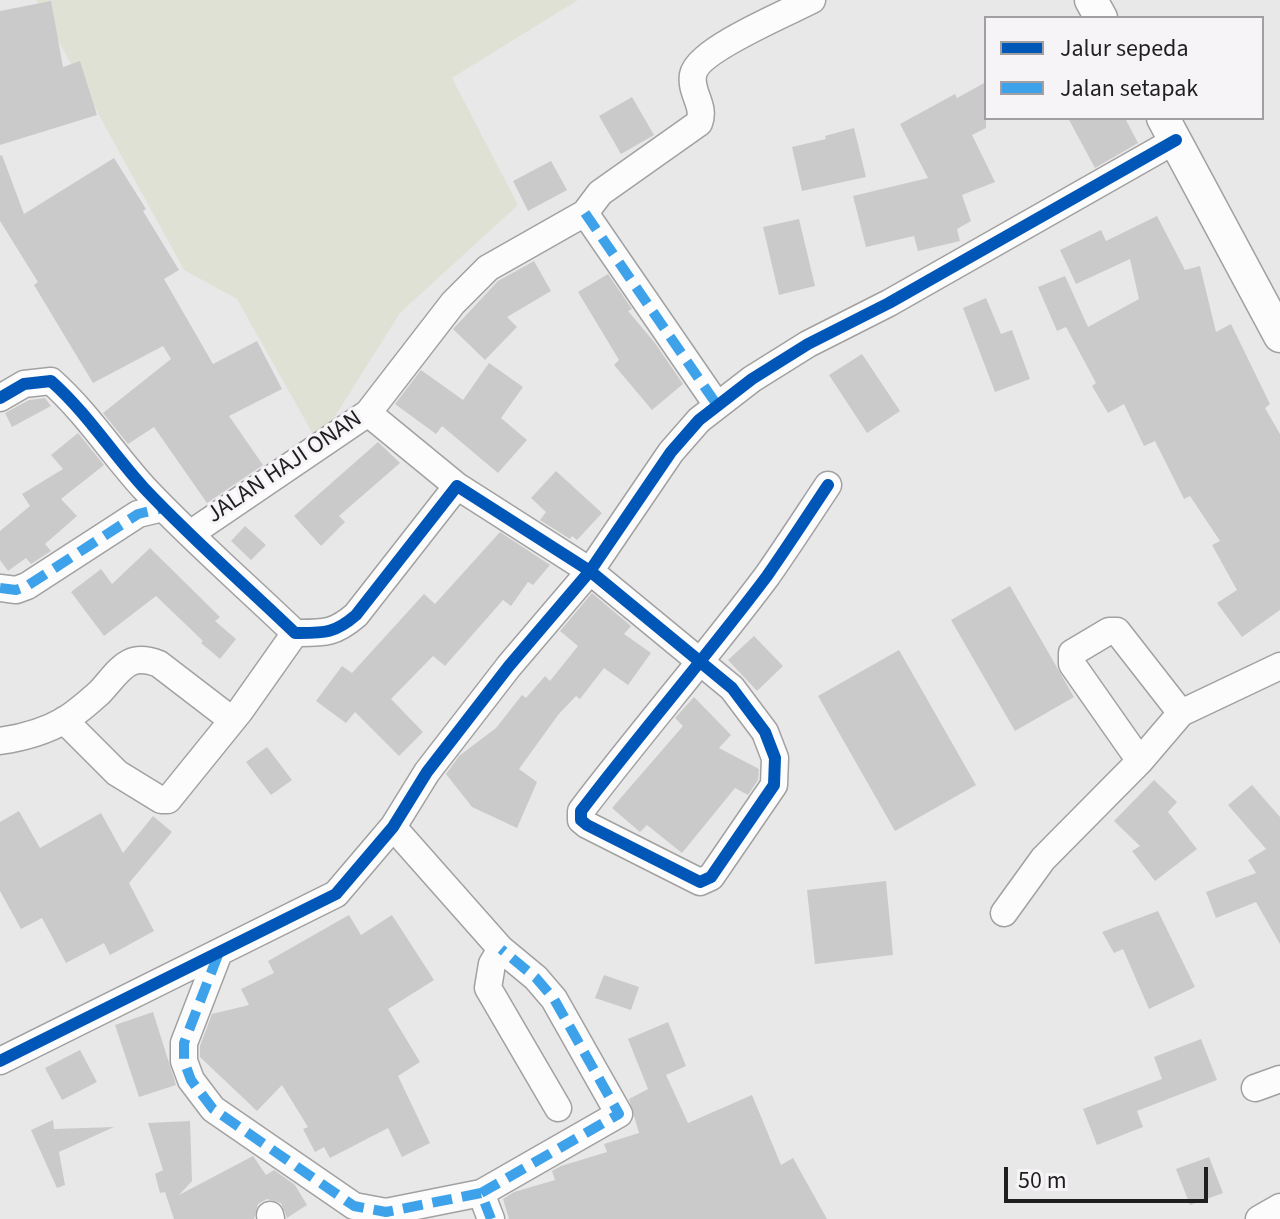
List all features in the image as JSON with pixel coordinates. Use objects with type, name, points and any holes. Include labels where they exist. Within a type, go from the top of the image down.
[{"type":"street","name":"JALAN HAJI ONAN","points":[[190,534],[368,413],[453,303],[488,268],[585,213],[600,193],[699,123],[701,108],[692,81],[701,59],[812,0]]},
{"type":"street","points":[[0,1061],[336,894],[393,827],[427,772],[509,666],[590,571],[671,452],[699,420],[808,344],[889,303],[1169,129],[1280,336]]},
{"type":"street","points":[[585,213],[717,405]]},
{"type":"street","points":[[0,398],[24,384],[51,381],[79,408],[119,461],[163,508],[295,633],[338,630],[356,615],[457,486]]},
{"type":"street","points":[[368,413],[457,486],[590,571],[700,659],[732,688],[765,732],[775,758],[774,785],[711,877],[700,882],[587,825],[579,816],[629,748],[700,659],[767,575],[828,485]]},
{"type":"street","points":[[0,588],[16,590],[27,586],[138,514],[163,508]]},
{"type":"street","points":[[1140,761],[1072,664],[1072,653],[1109,631],[1117,631],[1181,713]]},
{"type":"street","points":[[64,720],[117,773],[164,801],[175,793],[232,720],[295,633]]},
{"type":"street","points":[[0,741],[20,738],[64,720],[98,693],[116,672],[130,662],[146,658],[159,664],[232,720]]},
{"type":"street","points":[[1004,913],[1043,859],[1140,761],[1181,713],[1280,666]]},
{"type":"street","points":[[218,955],[184,1043],[184,1061],[191,1080],[213,1109],[354,1206],[386,1212],[481,1193],[619,1114],[554,999],[536,978],[501,949],[393,827]]},
{"type":"street","points":[[501,949],[492,964],[488,988],[558,1108]]},
{"type":"street","points":[[1255,1088],[1280,1079]]},
{"type":"street","points":[[481,1193],[491,1219]]},
{"type":"street","points":[[1259,1219],[1280,1207]]},
{"type":"shaded area","points":[[36,0],[578,0],[452,78],[518,205],[400,313],[318,443],[237,299],[184,270]]},
{"type":"building","points":[[51,1],[63,67],[80,61],[97,115],[0,145],[0,11]]},
{"type":"building","points":[[984,83],[986,128],[972,135],[995,182],[962,195],[971,221],[957,229],[960,241],[918,251],[914,236],[866,247],[853,196],[928,178],[900,124],[955,94],[957,98]]},
{"type":"building","points":[[632,97],[654,135],[621,154],[599,116]]},
{"type":"building","points":[[1069,120],[1126,120],[1138,143],[1095,168]]},
{"type":"building","points":[[854,128],[866,177],[802,191],[792,147]]},
{"type":"building","points":[[2,155],[24,214],[114,158],[179,270],[164,279],[213,364],[257,341],[282,389],[229,416],[263,465],[207,503],[154,427],[128,444],[103,413],[171,359],[163,346],[93,383],[34,285],[38,282],[0,221]]},
{"type":"building","points":[[551,161],[567,190],[528,211],[513,181]]},
{"type":"building","points":[[1157,216],[1185,270],[1200,266],[1216,332],[1231,324],[1270,404],[1265,408],[1280,434],[1280,610],[1242,637],[1217,603],[1237,590],[1212,545],[1220,541],[1190,496],[1184,499],[1155,441],[1144,446],[1124,404],[1108,413],[1092,386],[1096,383],[1066,327],[1057,331],[1038,287],[1065,276],[1088,327],[1139,299],[1130,259],[1076,284],[1060,250],[1101,230],[1106,241]]},
{"type":"building","points":[[799,219],[815,286],[779,295],[763,227]]},
{"type":"building","points":[[534,261],[551,291],[507,317],[517,327],[485,360],[453,329],[498,281]]},
{"type":"building","points":[[608,274],[632,309],[628,311],[683,384],[652,410],[614,365],[619,360],[578,292]]},
{"type":"building","points":[[986,298],[1001,334],[1012,330],[1030,379],[995,392],[963,308]]},
{"type":"building","points":[[862,354],[900,411],[867,433],[829,375]]},
{"type":"building","points":[[489,363],[523,387],[501,418],[527,440],[498,473],[442,426],[436,434],[395,404],[421,370],[463,400]]},
{"type":"building","points":[[45,398],[51,406],[12,427],[5,413],[29,400]]},
{"type":"building","points":[[78,433],[104,465],[61,499],[77,516],[45,544],[51,551],[31,564],[26,558],[8,571],[0,560],[0,531],[30,506],[22,494],[63,469],[51,455]]},
{"type":"building","points":[[378,442],[400,463],[339,516],[345,522],[321,546],[294,516]]},
{"type":"building","points":[[556,471],[602,513],[577,540],[572,536],[570,539],[540,520],[546,512],[531,498]]},
{"type":"building","points":[[245,526],[266,545],[251,560],[231,541]]},
{"type":"building","points":[[500,532],[550,565],[533,585],[528,582],[511,606],[503,600],[445,666],[433,656],[391,699],[423,732],[399,756],[355,712],[346,723],[316,701],[342,666],[352,673],[424,594],[435,604]]},
{"type":"building","points":[[150,548],[220,617],[215,621],[236,639],[220,659],[156,596],[104,636],[71,592],[101,569],[112,584]]},
{"type":"building","points":[[1010,586],[1074,697],[1015,731],[951,620]]},
{"type":"building","points":[[592,593],[631,626],[624,634],[651,653],[628,685],[604,668],[580,699],[576,696],[558,715],[519,769],[537,782],[517,828],[472,807],[446,774],[459,756],[496,728],[522,695],[526,698],[545,676],[550,681],[578,646],[560,631]]},
{"type":"building","points":[[754,636],[783,666],[757,691],[728,660]]},
{"type":"building","points":[[899,650],[976,785],[895,831],[818,696]]},
{"type":"building","points":[[694,697],[731,735],[719,748],[759,769],[758,780],[748,795],[735,788],[682,853],[647,825],[640,832],[612,808],[683,726],[675,718]]},
{"type":"building","points":[[267,747],[292,780],[271,795],[246,762]]},
{"type":"building","points":[[1154,780],[1177,802],[1168,812],[1197,849],[1155,881],[1132,851],[1140,846],[1114,821]]},
{"type":"building","points":[[1252,785],[1280,817],[1280,944],[1256,902],[1216,918],[1206,892],[1256,873],[1248,860],[1266,849],[1228,805]]},
{"type":"building","points":[[19,811],[40,848],[101,813],[123,853],[153,816],[172,832],[129,883],[154,931],[110,955],[104,943],[66,963],[42,918],[21,929],[0,891],[0,822]]},
{"type":"building","points":[[886,881],[893,955],[815,964],[807,890]]},
{"type":"building","points":[[1158,911],[1195,987],[1149,1009],[1123,949],[1114,953],[1102,932]]},
{"type":"building","points":[[349,915],[361,935],[392,915],[434,980],[388,1009],[420,1062],[398,1076],[430,1143],[402,1157],[388,1128],[330,1158],[324,1147],[315,1152],[303,1129],[308,1127],[282,1085],[257,1111],[200,1057],[200,1046],[212,1014],[249,1005],[241,989],[274,973],[268,961]]},
{"type":"building","points":[[604,975],[639,987],[631,1010],[595,998]]},
{"type":"building","points":[[153,1012],[176,1085],[139,1097],[115,1025]]},
{"type":"building","points":[[668,1022],[686,1066],[666,1075],[688,1123],[752,1095],[781,1165],[793,1158],[827,1219],[509,1219],[503,1199],[514,1192],[555,1180],[552,1171],[607,1152],[604,1144],[639,1133],[629,1099],[648,1089],[628,1039]]},
{"type":"building","points":[[1201,1039],[1217,1080],[1137,1111],[1143,1127],[1097,1145],[1083,1109],[1162,1079],[1154,1057]]},
{"type":"building","points":[[80,1050],[97,1082],[62,1100],[45,1068]]},
{"type":"building","points":[[53,1120],[54,1129],[114,1127],[59,1152],[65,1185],[57,1188],[31,1130]]},
{"type":"building","points":[[190,1121],[192,1181],[179,1195],[253,1156],[266,1175],[274,1170],[295,1185],[307,1205],[287,1218],[281,1203],[267,1199],[258,1204],[254,1219],[174,1219],[165,1192],[160,1193],[155,1174],[163,1170],[148,1123]]},
{"type":"building","points":[[1209,1157],[1223,1193],[1190,1205],[1176,1169]]},
{"type":"marked path","points":[[585,213],[717,405]]},
{"type":"marked path","points":[[0,588],[16,590],[27,586],[138,514],[163,508]]},
{"type":"marked path","points":[[481,1193],[619,1114],[554,999],[536,978],[501,949]]},
{"type":"marked path","points":[[218,955],[184,1043],[184,1061],[191,1080],[213,1109],[354,1206],[386,1212],[481,1193],[491,1219]]},
{"type":"cycle path","points":[[0,1061],[336,894],[393,827],[427,772],[509,666],[590,571],[671,452],[699,420],[752,379],[808,344],[889,303],[1176,140]]},
{"type":"cycle path","points":[[0,398],[24,384],[51,381],[162,507],[295,633],[328,631],[356,615],[457,486],[590,571],[732,688],[765,732],[775,758],[774,785],[711,877],[700,882],[587,825],[581,820],[581,811],[698,665],[721,635],[767,576],[828,485]]}]
